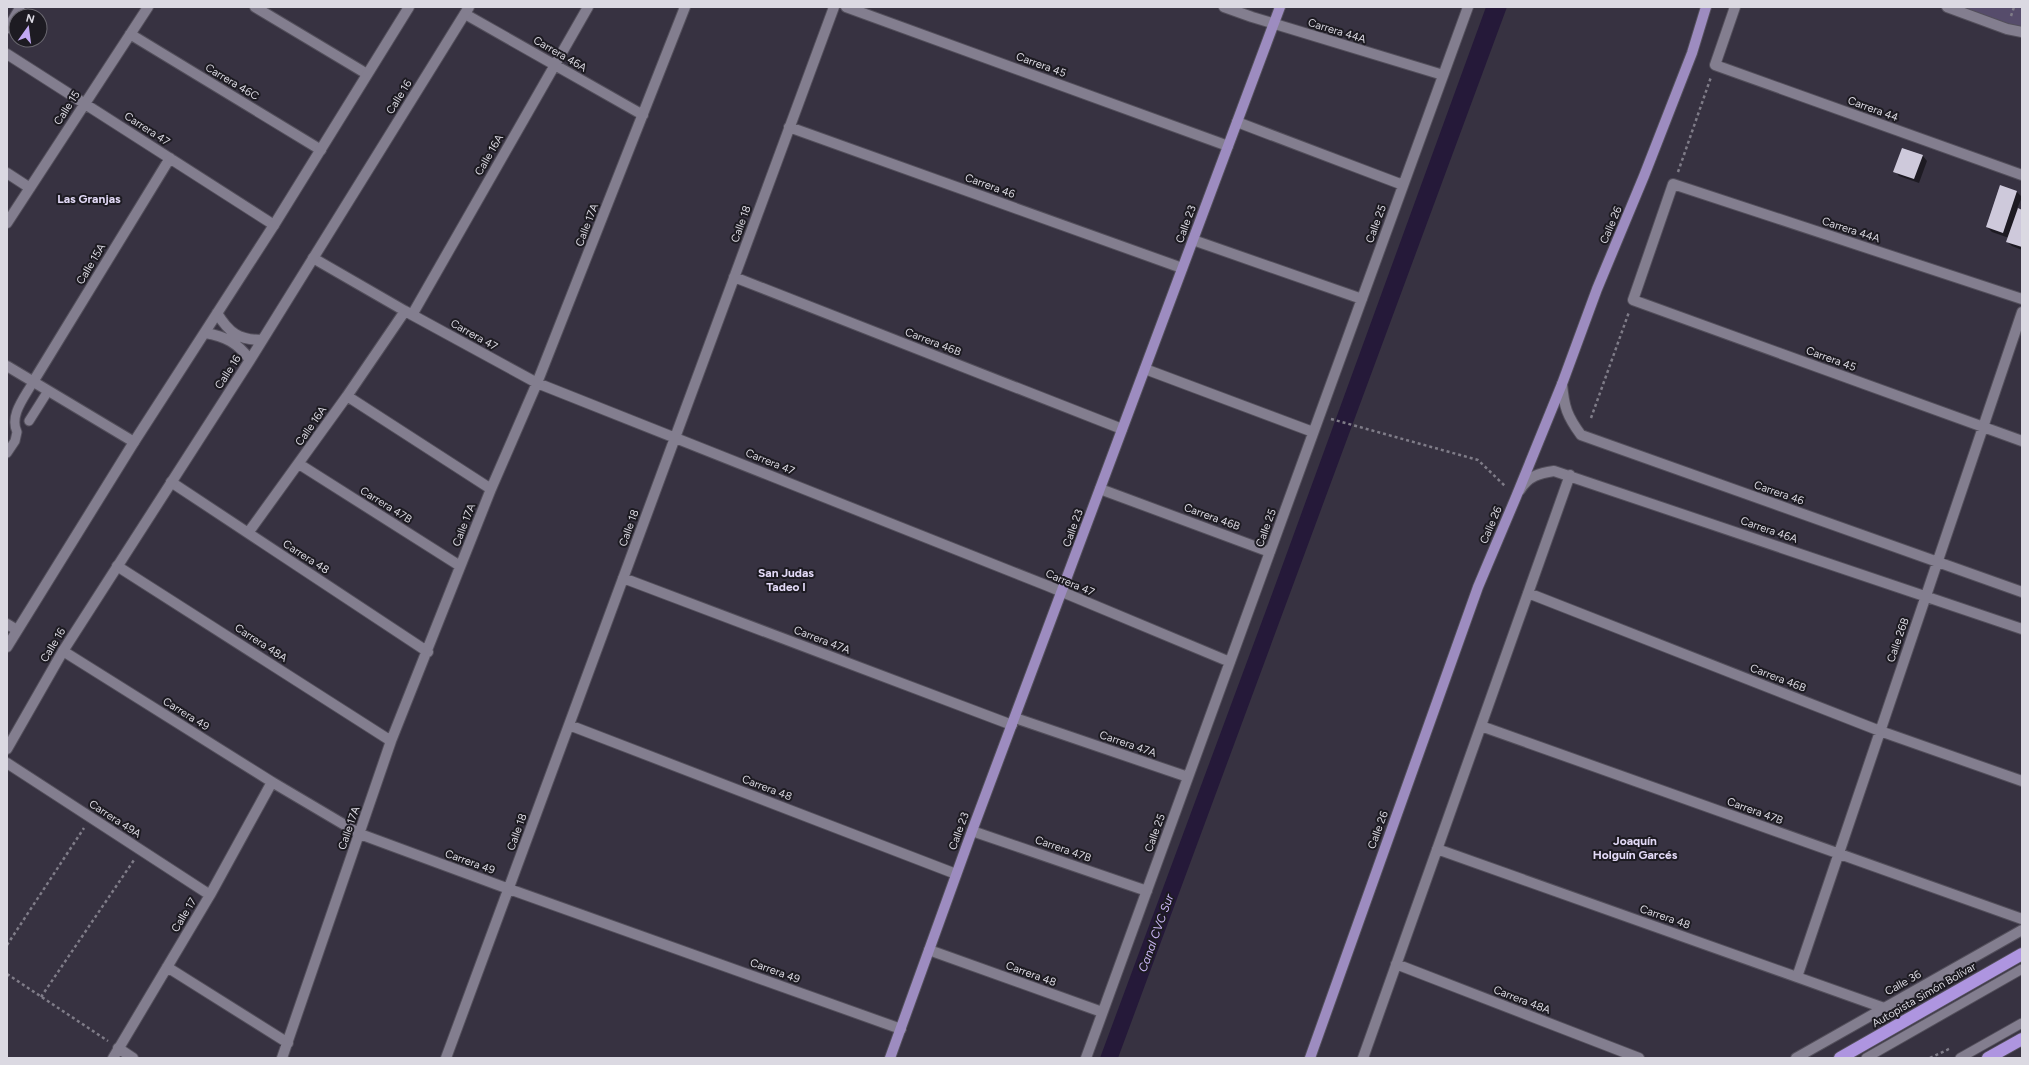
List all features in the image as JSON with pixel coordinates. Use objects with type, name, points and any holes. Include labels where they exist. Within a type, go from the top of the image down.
[{"type":"highway","name":"Autopista Simón Bolívar","points":[[1840,1058],[2022,954]]},
{"type":"highway","points":[[1988,1058],[2022,1039]]},
{"type":"main road","name":"Calle 23","points":[[890,1058],[956,874],[1280,7]]},
{"type":"main road","name":"Calle 26","points":[[1310,1058],[1478,586],[1562,384],[1597,289],[1644,176],[1692,53],[1706,7]]},
{"type":"street","name":"Calle 15","points":[[7,223],[148,7]]},
{"type":"street","points":[[255,7],[367,74]]},
{"type":"street","points":[[7,647],[134,442],[274,225],[409,7]]},
{"type":"street","name":"Calle 16A","points":[[248,533],[408,313],[588,7]]},
{"type":"street","name":"Calle 17A","points":[[282,1058],[392,741],[491,489],[537,383],[685,7]]},
{"type":"street","name":"Calle 18","points":[[446,1058],[834,7]]},
{"type":"street","name":"Carrera 45","points":[[846,7],[1228,146]]},
{"type":"street","name":"Carrera 44A","points":[[1224,7],[1274,24],[1443,75]]},
{"type":"street","name":"Calle 25","points":[[1086,1058],[1468,7]]},
{"type":"street","points":[[1715,65],[1735,7]]},
{"type":"street","points":[[1947,7],[2007,29],[2022,32]]},
{"type":"street","name":"Carrera 46A","points":[[467,10],[555,65],[643,115]]},
{"type":"street","name":"Calle 16","points":[[7,749],[63,651],[250,360],[467,10]]},
{"type":"street","name":"Carrera 46C","points":[[130,34],[321,150]]},
{"type":"street","name":"Carrera 47","points":[[7,54],[274,225]]},
{"type":"street","name":"Carrera 44","points":[[1715,65],[2022,175]]},
{"type":"street","points":[[1237,122],[1403,185]]},
{"type":"street","name":"Carrera 46","points":[[790,127],[1182,268]]},
{"type":"street","name":"Calle 15A","points":[[33,382],[170,158]]},
{"type":"street","points":[[7,173],[30,188]]},
{"type":"street","points":[[1633,300],[1673,184]]},
{"type":"street","name":"Carrera 44A","points":[[1673,184],[2022,298]]},
{"type":"street","points":[[1193,240],[1362,299]]},
{"type":"street","name":"Carrera 47","points":[[313,258],[408,313],[537,383],[1062,592],[1230,662]]},
{"type":"street","name":"Carrera 46B","points":[[734,277],[1122,429]]},
{"type":"street","name":"Carrera 45","points":[[1633,300],[2022,441]]},
{"type":"street","name":"Calle 26B","points":[[1797,977],[2022,312]]},
{"type":"street","points":[[218,313],[224,326],[235,334],[248,340],[262,340]]},
{"type":"street","points":[[205,333],[219,335],[231,340],[242,348],[250,360]]},
{"type":"street","points":[[7,366],[134,442]]},
{"type":"street","points":[[1145,370],[1313,432]]},
{"type":"street","name":"Carrera 46","points":[[1562,384],[1564,404],[1568,418],[1581,435],[2022,592]]},
{"type":"street","points":[[347,396],[491,489]]},
{"type":"street","name":"Carrera 47B","points":[[299,464],[460,566]]},
{"type":"street","name":"Carrera 46A","points":[[1516,497],[1524,482],[1538,473],[1554,471],[1570,475],[1926,595],[2022,630]]},
{"type":"street","points":[[1363,1058],[1570,475]]},
{"type":"street","name":"Carrera 48","points":[[171,482],[428,652]]},
{"type":"street","name":"Carrera 46B","points":[[1100,489],[1270,552]]},
{"type":"street","name":"Carrera 48A","points":[[117,566],[392,741]]},
{"type":"street","name":"Carrera 47A","points":[[623,578],[1014,721],[1188,777]]},
{"type":"street","name":"Carrera 46B","points":[[1528,593],[1880,731],[2022,780]]},
{"type":"street","points":[[7,624],[18,630]]},
{"type":"street","name":"Carrera 49","points":[[63,651],[272,782],[360,834],[900,1029]]},
{"type":"street","name":"Carrera 48","points":[[569,725],[956,874]]},
{"type":"street","name":"Carrera 47B","points":[[1481,726],[2022,919]]},
{"type":"street","name":"Carrera 49A","points":[[7,763],[210,895]]},
{"type":"street","name":"Calle 17","points":[[113,1058],[210,895],[272,782]]},
{"type":"street","name":"Carrera 47B","points":[[972,831],[1146,891]]},
{"type":"street","name":"Carrera 48","points":[[1437,849],[1884,1008]]},
{"type":"street","name":"Calle 36","points":[[1796,1058],[2022,930]]},
{"type":"street","name":"Carrera 48","points":[[929,950],[1102,1012]]},
{"type":"street","name":"Carrera 48A","points":[[1396,964],[1639,1058]]},
{"type":"street","points":[[167,967],[288,1043]]},
{"type":"street","points":[[118,1048],[133,1058]]},
{"type":"lane","points":[[7,29],[20,7]]},
{"type":"lane","points":[[7,453],[15,441],[17,432],[13,424],[14,417],[33,382]]},
{"type":"lane","points":[[29,421],[48,391]]},
{"type":"lane","points":[[1866,1058],[2022,969]]},
{"type":"lane","points":[[1960,1058],[2022,1023]]},
{"type":"path","points":[[1673,184],[1715,65]]},
{"type":"path","points":[[1591,418],[1633,300]]},
{"type":"path","points":[[1326,417],[1478,460],[1516,497]]},
{"type":"path","points":[[7,945],[91,818]]},
{"type":"path","points":[[41,997],[141,850]]},
{"type":"path","points":[[7,974],[118,1048]]},
{"type":"shaded area","points":[[1947,7],[2022,7],[2022,32]]},
{"type":"water","name":"Canal CVC Sur","points":[[1486,7],[1507,7],[1118,1058],[1100,1058],[1268,605]]},
{"type":"building","points":[[1902,148],[1923,155],[1914,179],[1893,172]]},
{"type":"building","points":[[2000,185],[2017,191],[2003,233],[1986,227]]},
{"type":"building","points":[[2018,208],[2022,210],[2022,247],[2006,242]]},
{"type":"district","name":"Las Granjas","points":[[89,199]]},
{"type":"district","name":"San Judas Tadeo I","points":[[786,580]]},
{"type":"district","name":"Joaquín Holguín Garcés","points":[[1635,848]]}]
